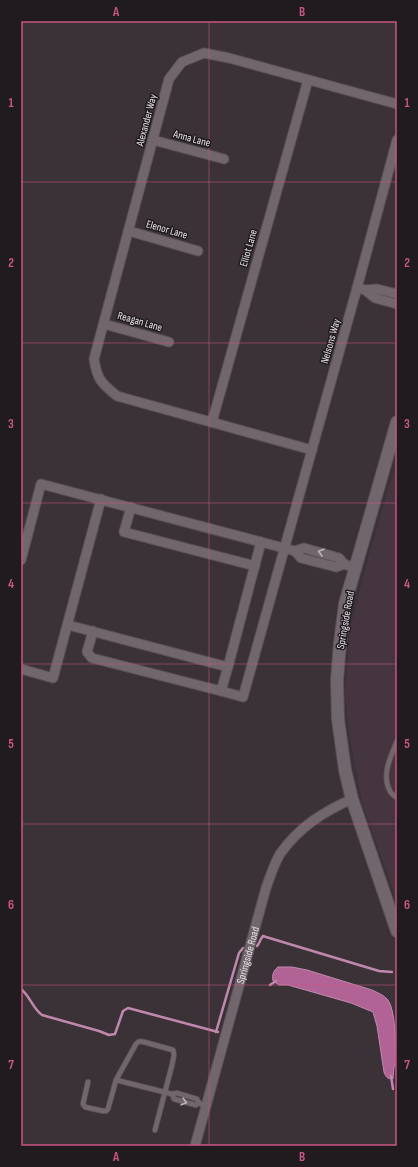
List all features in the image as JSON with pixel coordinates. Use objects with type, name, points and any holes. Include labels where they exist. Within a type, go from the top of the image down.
[{"type":"main road","name":"Springside Road","points":[[397,422],[345,604],[337,680],[338,719],[345,770],[352,799],[397,931]]},
{"type":"street","name":"Alexander Way","points":[[212,422],[117,396],[106,387],[96,374],[94,359],[169,79],[182,62],[204,53],[229,58],[397,104]]},
{"type":"street","name":"Elliot Lane","points":[[212,422],[308,80]]},
{"type":"street","name":"Anna Lane","points":[[153,140],[224,159]]},
{"type":"street","name":"Nelsons Way","points":[[221,691],[243,697],[312,450],[361,289],[397,140]]},
{"type":"street","name":"Elenor Lane","points":[[129,231],[198,251]]},
{"type":"street","points":[[361,289],[377,289],[397,294]]},
{"type":"street","points":[[361,289],[375,298],[397,304]]},
{"type":"street","name":"Reagan Lane","points":[[104,324],[168,342]]},
{"type":"street","points":[[212,422],[312,450]]},
{"type":"street","points":[[21,560],[42,484],[295,551],[304,548],[339,558],[344,564],[356,568]]},
{"type":"street","points":[[21,669],[53,678],[101,500]]},
{"type":"street","points":[[130,507],[124,532],[255,566]]},
{"type":"street","points":[[93,631],[87,652],[92,658],[221,691],[262,542]]},
{"type":"street","points":[[68,624],[228,667]]},
{"type":"street","name":"Springside Road","points":[[195,1146],[203,1104],[273,868],[280,854],[295,836],[313,820],[336,806],[352,799]]},
{"type":"lane","points":[[397,741],[389,760],[387,779],[390,792],[397,798]]},
{"type":"lane","points":[[88,1082],[82,1104],[85,1107],[106,1111],[108,1109],[116,1080],[136,1044],[140,1041],[171,1049],[174,1053],[165,1093],[154,1130]]},
{"type":"lane","points":[[116,1080],[172,1094],[174,1099],[196,1105],[203,1104]]},
{"type":"shaded area","points":[[397,460],[397,901],[362,803],[349,733],[345,692],[350,629],[371,548]]},
{"type":"shaded area","points":[[278,967],[292,967],[307,970],[372,990],[386,998],[394,1018],[395,1053],[397,1055],[397,1063],[394,1067],[393,1079],[389,1079],[384,1072],[377,1026],[373,1012],[351,1003],[288,985],[279,985],[273,981],[274,972]]},
{"type":"waterway","points":[[257,946],[263,936],[379,971],[392,972]]},
{"type":"waterway","points":[[216,1032],[239,953],[243,948]]},
{"type":"waterway","points":[[270,985],[276,981]]},
{"type":"waterway","points":[[21,989],[42,1015],[109,1035],[115,1034],[123,1011],[128,1008],[218,1032]]},
{"type":"waterway","points":[[391,1076],[393,1089]]}]
